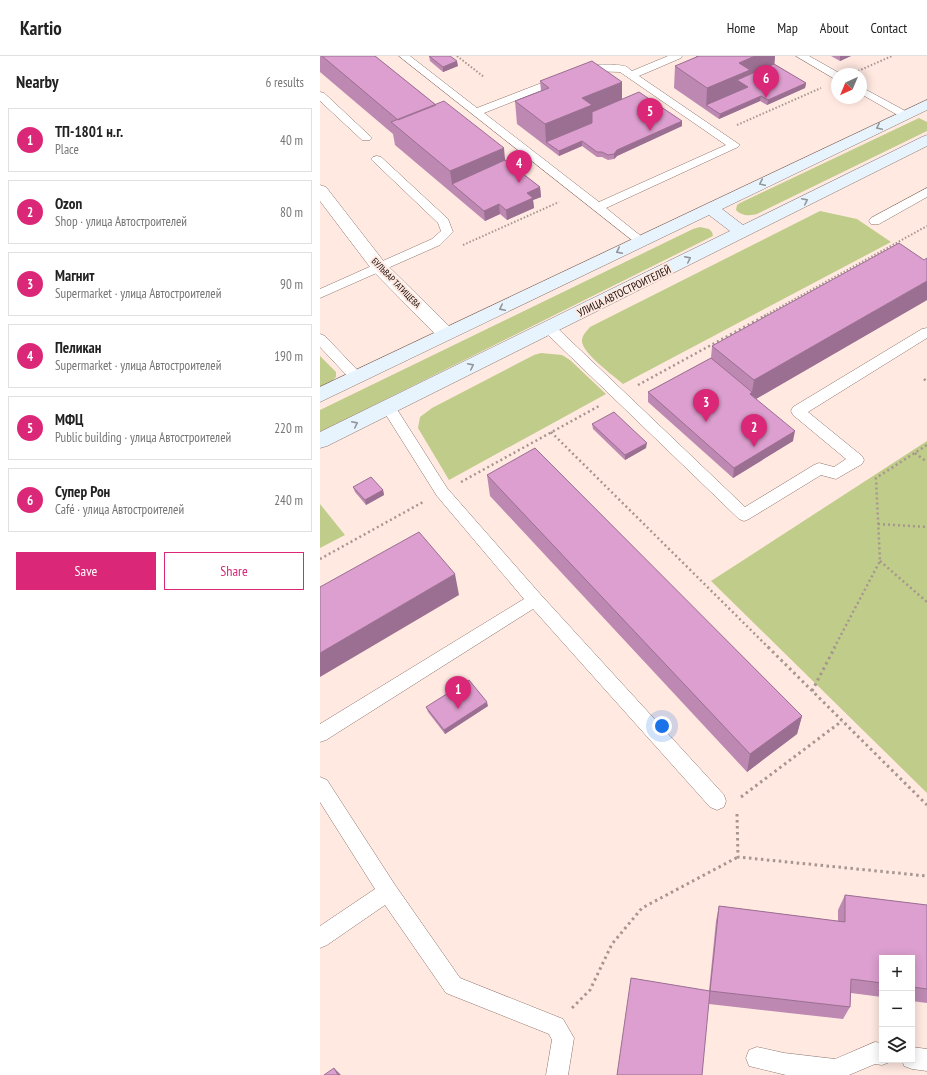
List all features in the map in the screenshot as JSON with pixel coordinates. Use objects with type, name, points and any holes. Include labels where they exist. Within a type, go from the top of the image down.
[{"type":"main road","points":[[320,395],[927,104]]},
{"type":"main road","name":"УЛИЦА АВТОСТРОИТЕЛЕЙ","points":[[320,441],[927,140]]},
{"type":"main road","points":[[710,208],[742,232]]},
{"type":"street","name":"БУЛЬВАР ТАТИЩЕВА","points":[[320,190],[379,267],[446,334]]},
{"type":"lane","points":[[404,56],[640,241]]},
{"type":"lane","points":[[631,75],[678,56]]},
{"type":"lane","points":[[801,56],[831,73]]},
{"type":"lane","points":[[477,112],[588,68],[623,69],[734,145],[599,208]]},
{"type":"lane","points":[[867,93],[905,115]]},
{"type":"lane","points":[[320,95],[366,138]]},
{"type":"lane","points":[[320,294],[436,242],[447,232],[444,222],[376,159]]},
{"type":"lane","points":[[875,221],[927,192]]},
{"type":"lane","points":[[548,328],[744,515],[819,469],[836,473],[857,460],[798,411],[927,332]]},
{"type":"lane","points":[[320,339],[357,378]]},
{"type":"lane","points":[[388,407],[442,492],[535,600],[717,801]]},
{"type":"lane","points":[[320,734],[535,600]]},
{"type":"lane","points":[[320,786],[388,892],[453,986],[556,1026],[563,1038],[556,1075]]},
{"type":"lane","points":[[320,938],[388,892]]},
{"type":"lane","points":[[757,1058],[784,1064],[835,1070],[875,1053],[879,1054]]},
{"type":"lane","points":[[915,1058],[927,1060]]},
{"type":"path","points":[[457,56],[484,76]]},
{"type":"path","points":[[865,68],[892,56]]},
{"type":"path","points":[[551,432],[927,805]]},
{"type":"path","points":[[812,691],[880,561],[876,478],[927,445]]},
{"type":"path","points":[[915,452],[927,462]]},
{"type":"path","points":[[878,524],[927,527]]},
{"type":"path","points":[[880,561],[926,600]]},
{"type":"path","points":[[737,799],[842,721]]},
{"type":"path","points":[[737,807],[738,858]]},
{"type":"path","points":[[556,1026],[590,990],[612,944],[642,908],[738,858],[927,876]]},
{"type":"green space","points":[[919,118],[927,122],[927,131],[757,214],[746,215],[736,210],[737,205],[740,203]]},
{"type":"green space","points":[[820,211],[857,219],[891,242],[623,384],[593,358],[583,346],[583,337],[590,327]]},
{"type":"green space","points":[[700,227],[709,229],[713,236],[320,432],[320,410],[693,229]]},
{"type":"green space","points":[[541,353],[562,355],[570,360],[606,394],[449,480],[418,428],[420,417],[432,408],[534,355]]},
{"type":"green space","points":[[320,356],[336,372],[336,377],[320,390]]},
{"type":"green space","points":[[927,441],[927,793],[711,581]]},
{"type":"green space","points":[[320,504],[345,535],[320,548]]},
{"type":"building","points":[[322,56],[375,56],[436,105],[398,120]]},
{"type":"building","points":[[429,56],[450,56],[457,61],[443,67]]},
{"type":"building","points":[[699,56],[755,56],[739,63],[750,70],[707,88],[675,66]]},
{"type":"building","points":[[592,61],[622,82],[582,98],[592,105],[545,124],[515,101],[549,88],[540,81]]},
{"type":"building","points":[[774,64],[806,83],[768,100],[761,96],[720,114],[706,105],[748,87],[737,80]]},
{"type":"building","points":[[639,92],[682,121],[617,150],[614,154],[608,155],[602,152],[597,152],[582,141],[559,151],[546,142],[592,123],[592,112]]},
{"type":"building","points":[[444,101],[504,148],[450,171],[391,122]]},
{"type":"building","points":[[505,160],[540,187],[527,193],[533,198],[506,210],[499,204],[484,211],[452,184]]},
{"type":"building","points":[[899,243],[924,260],[927,258],[927,281],[754,380],[712,346]]},
{"type":"building","points":[[711,358],[752,392],[750,394],[795,431],[734,468],[648,392]]},
{"type":"building","points":[[614,412],[647,443],[625,455],[592,424]]},
{"type":"building","points":[[535,448],[802,716],[750,754],[487,475]]},
{"type":"building","points":[[371,477],[383,490],[365,500],[353,487]]},
{"type":"building","points":[[419,532],[455,574],[320,653],[320,587]]},
{"type":"building","points":[[469,680],[487,702],[444,730],[426,707]]},
{"type":"building","points":[[845,895],[927,905],[927,989],[915,987],[915,955],[879,955],[879,983],[851,979],[850,1007],[710,991],[719,906],[845,922]]},
{"type":"building","points":[[631,978],[710,991],[702,1075],[617,1075]]},
{"type":"building","points":[[334,1068],[338,1075],[324,1075]]},
{"type":"place","name":"Супер Рон","points":[[766,98]]},
{"type":"place","name":"МФЦ","points":[[650,131]]},
{"type":"place","name":"Пеликан","points":[[519,183]]},
{"type":"place","name":"Магнит","points":[[706,422]]},
{"type":"place","name":"Ozon","points":[[754,447]]},
{"type":"place","name":"ТП-1801 н.г.","points":[[458,709]]}]
